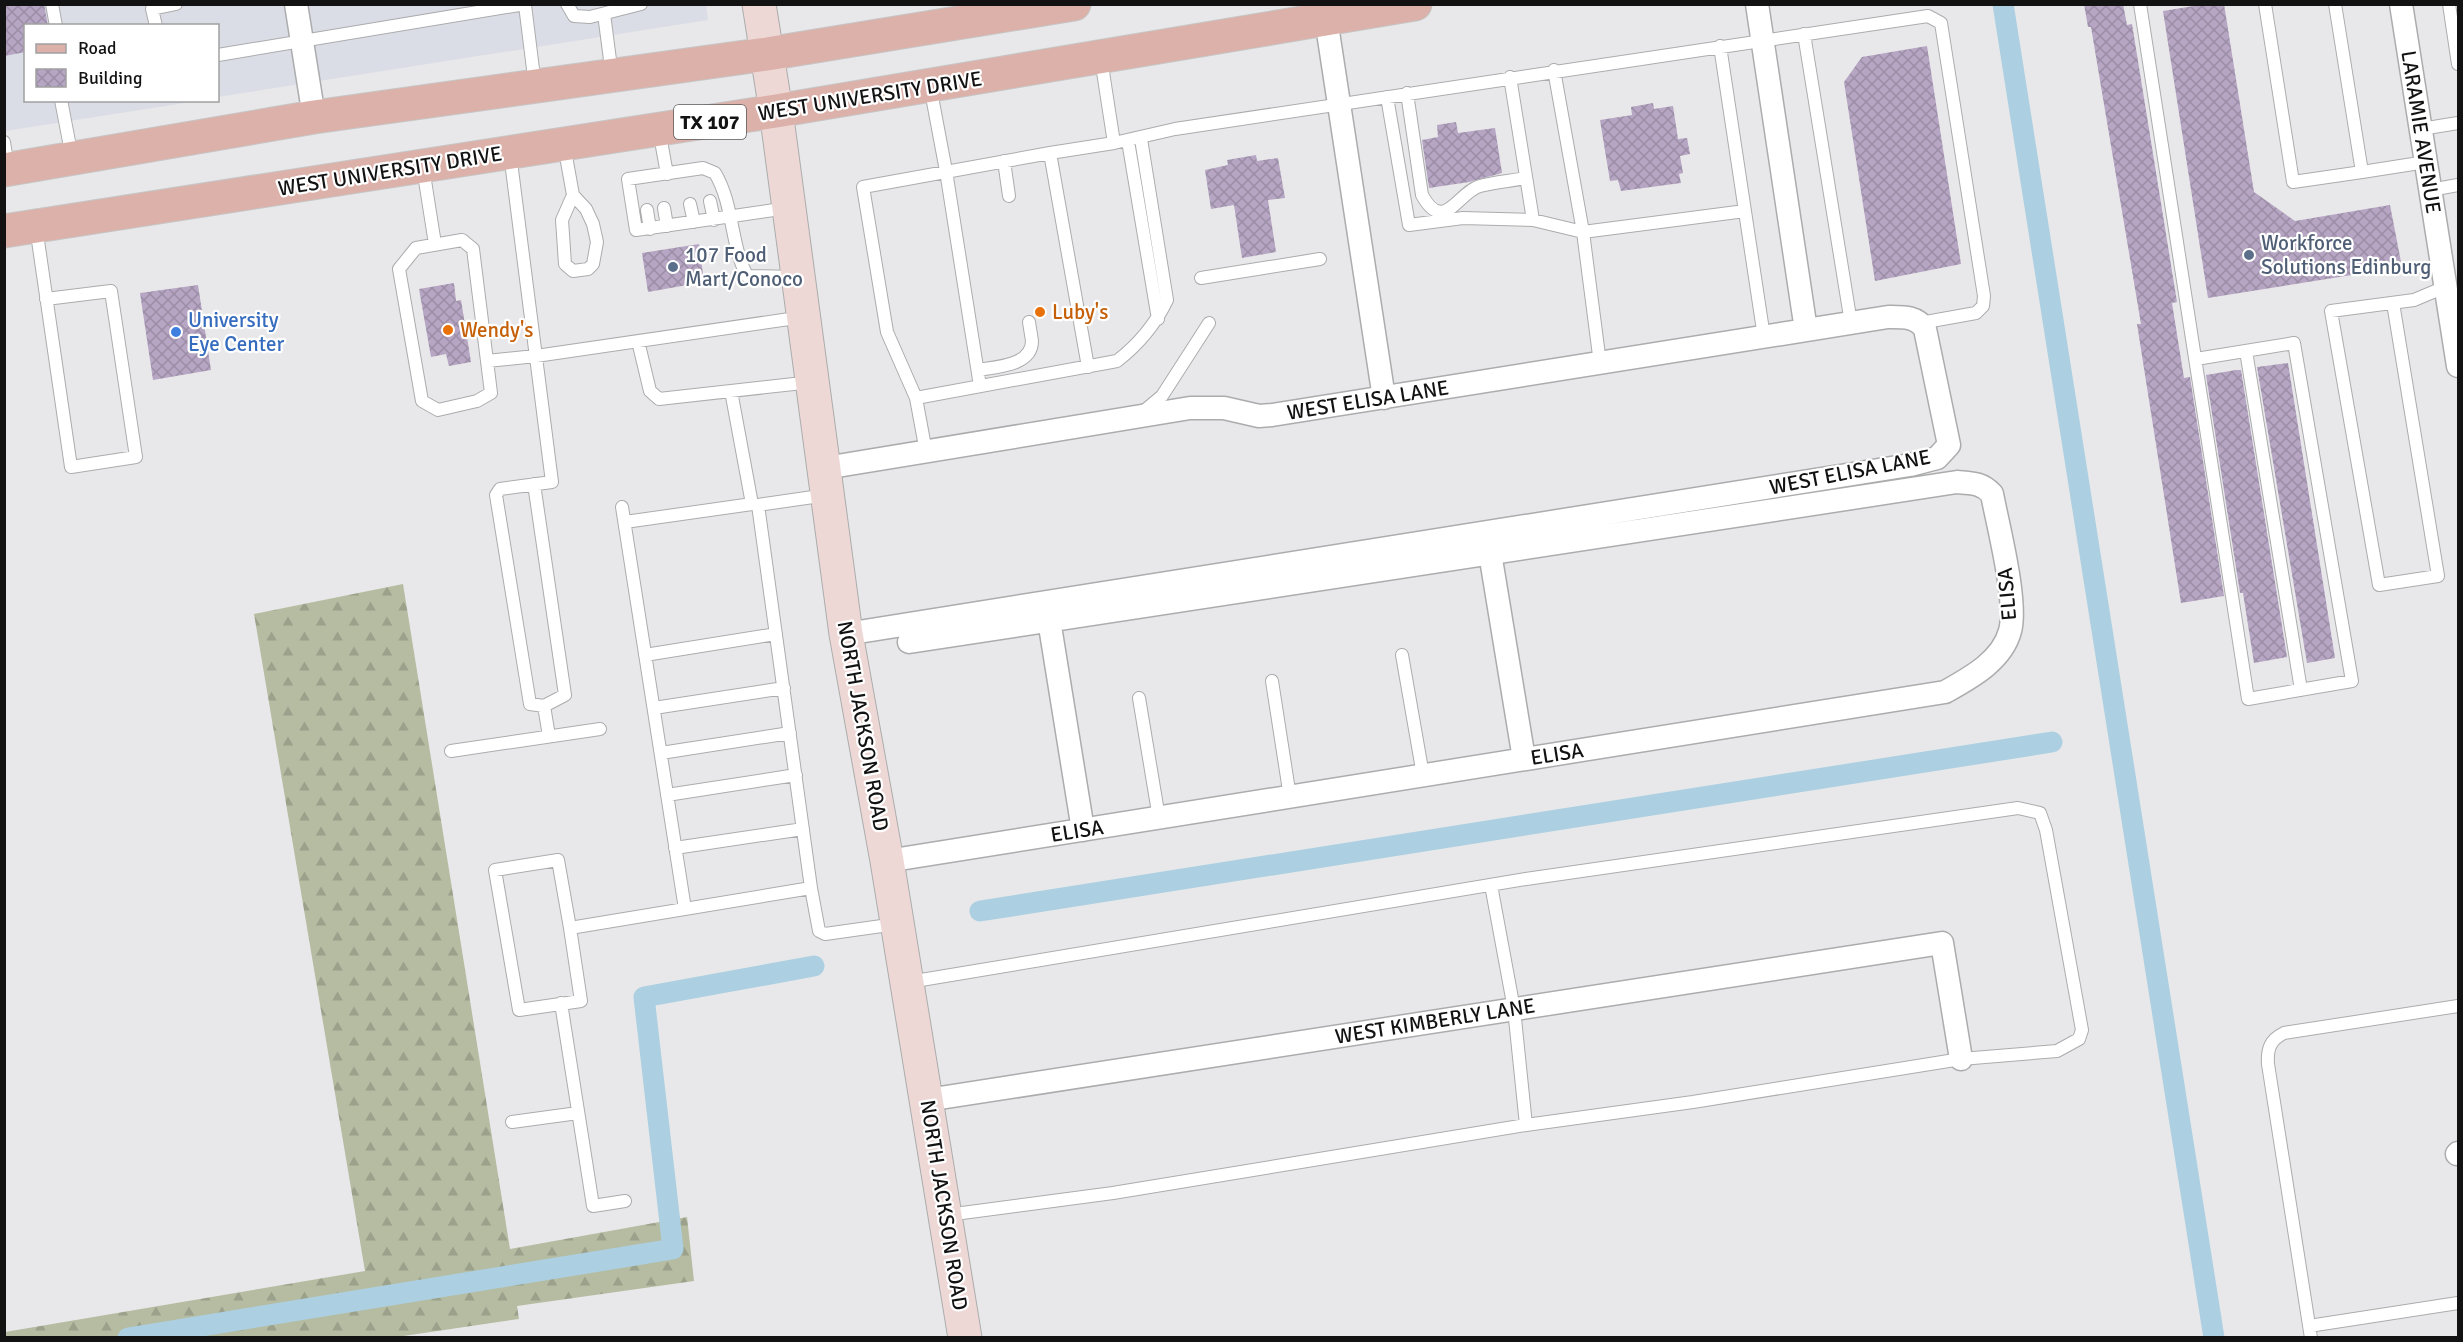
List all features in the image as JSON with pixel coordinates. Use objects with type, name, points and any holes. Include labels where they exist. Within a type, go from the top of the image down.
[{"type":"main road","name":"NORTH JACKSON ROAD","points":[[759,4],[799,277],[846,634],[898,924],[965,1338]]},
{"type":"main road","points":[[6,160],[72,158],[314,117],[767,54],[978,12],[1074,4]]},
{"type":"main road","name":"WEST UNIVERSITY DRIVE","points":[[20,228],[659,130],[1415,4]]},
{"type":"street","points":[[296,4],[314,117]]},
{"type":"street","points":[[1757,4],[1806,330]]},
{"type":"street","name":"LARAMIE AVENUE","points":[[2401,4],[2430,190],[2449,250],[2445,287],[2458,366]]},
{"type":"street","points":[[1326,20],[1384,398]]},
{"type":"street","name":"WEST ELISA LANE","points":[[826,482],[926,452],[1191,408],[1224,408],[1259,416],[1272,415],[1851,323],[1906,317],[1920,323],[1925,329],[1948,445],[1937,458],[1910,465],[846,634]]},
{"type":"street","name":"ELISA","points":[[887,861],[1945,692],[1979,673],[1996,654],[2010,631],[2012,602],[1992,494],[1985,487],[1974,483],[1957,482],[909,642]]},
{"type":"street","points":[[1491,553],[1524,759]]},
{"type":"street","points":[[1049,620],[1083,830]]},
{"type":"street","name":"WEST KIMBERLY LANE","points":[[927,1100],[1942,943],[1961,1059]]},
{"type":"lane","points":[[52,4],[56,24]]},
{"type":"lane","points":[[156,24],[152,9],[176,4]]},
{"type":"lane","points":[[567,4],[574,16],[590,17],[640,4]]},
{"type":"lane","points":[[2140,4],[2248,699],[2352,681],[2294,343],[2196,359]]},
{"type":"lane","points":[[2265,4],[2293,182],[2426,162]]},
{"type":"lane","points":[[2335,4],[2362,172]]},
{"type":"lane","points":[[2449,4],[2458,64]]},
{"type":"lane","points":[[219,55],[525,5],[536,86]]},
{"type":"lane","points":[[604,14],[612,76]]},
{"type":"lane","points":[[926,452],[916,398],[886,332],[863,187],[1134,140],[1175,129],[1554,70],[1928,16],[1941,23],[1984,296],[1983,306],[1976,313],[1920,323]]},
{"type":"lane","points":[[1804,34],[1851,323]]},
{"type":"lane","points":[[1720,46],[1764,337]]},
{"type":"lane","points":[[1100,57],[1114,143]]},
{"type":"lane","points":[[1554,70],[1583,232],[1600,363]]},
{"type":"lane","points":[[1510,77],[1533,220]]},
{"type":"lane","points":[[930,86],[946,171],[980,387]]},
{"type":"lane","points":[[1407,93],[1422,195],[1427,205],[1437,210],[1447,211],[1455,207],[1468,191],[1474,188],[1526,178]]},
{"type":"lane","points":[[1387,97],[1409,225],[1463,218],[1533,220],[1583,232],[1745,211]]},
{"type":"lane","points":[[61,102],[72,158]]},
{"type":"lane","points":[[2421,129],[2458,123]]},
{"type":"lane","points":[[659,130],[662,178]]},
{"type":"lane","points":[[916,398],[1117,361],[1133,349],[1158,320],[1167,300],[1134,140]]},
{"type":"lane","points":[[564,144],[573,195],[586,209],[593,224],[597,242],[593,264],[588,269],[573,272],[565,264],[562,220],[573,195]]},
{"type":"lane","points":[[509,153],[552,482],[534,484],[500,489],[496,495],[530,704],[544,706],[566,695],[534,484]]},
{"type":"lane","points":[[1050,153],[1088,367]]},
{"type":"lane","points":[[1004,161],[1009,196]]},
{"type":"lane","points":[[422,166],[435,244]]},
{"type":"lane","points":[[789,207],[731,217],[714,220],[636,230],[628,179],[643,182],[715,173],[722,185],[731,217],[741,263],[747,276],[799,277]]},
{"type":"lane","points":[[2430,190],[2458,185]]},
{"type":"lane","points":[[710,201],[714,220]]},
{"type":"lane","points":[[690,204],[694,222]]},
{"type":"lane","points":[[664,208],[667,226]]},
{"type":"lane","points":[[647,210],[650,229]]},
{"type":"lane","points":[[20,228],[46,299],[70,467],[136,457],[111,291],[46,299]]},
{"type":"lane","points":[[462,240],[473,249],[491,393],[477,401],[438,410],[422,401],[399,269],[416,248],[435,244],[462,240]]},
{"type":"lane","points":[[1201,278],[1320,258]]},
{"type":"lane","points":[[2393,303],[2438,576],[2379,585],[2331,311],[2414,300],[2445,287]]},
{"type":"lane","points":[[487,361],[536,356],[804,316]]},
{"type":"lane","points":[[978,370],[1010,364],[1025,357],[1032,344],[1029,322]]},
{"type":"lane","points":[[1136,418],[1162,396],[1209,323]]},
{"type":"lane","points":[[638,341],[650,392],[659,399],[813,382]]},
{"type":"lane","points":[[2246,351],[2301,690]]},
{"type":"lane","points":[[730,391],[755,504],[819,931],[825,934],[898,924]]},
{"type":"lane","points":[[625,522],[755,504],[826,482]]},
{"type":"lane","points":[[622,507],[685,909]]},
{"type":"lane","points":[[645,655],[776,634]]},
{"type":"lane","points":[[1402,655],[1423,775]]},
{"type":"lane","points":[[1272,681],[1290,797]]},
{"type":"lane","points":[[654,708],[784,688]]},
{"type":"lane","points":[[1139,698],[1159,818]]},
{"type":"lane","points":[[544,706],[549,736]]},
{"type":"lane","points":[[451,751],[600,729]]},
{"type":"lane","points":[[661,753],[790,733]]},
{"type":"lane","points":[[667,795],[796,775]]},
{"type":"lane","points":[[907,982],[1491,885],[2018,808],[2040,813],[2046,830],[2082,1030],[2079,1039],[2057,1051],[1961,1059],[1693,1102],[1526,1125],[1113,1193],[946,1215]]},
{"type":"lane","points":[[675,848],[803,829]]},
{"type":"lane","points":[[558,860],[570,928],[581,1001],[519,1010],[495,870],[558,860]]},
{"type":"lane","points":[[1491,885],[1514,1009],[1526,1125]]},
{"type":"lane","points":[[570,928],[811,888]]},
{"type":"lane","points":[[561,1004],[593,1206],[625,1201]]},
{"type":"lane","points":[[2458,1006],[2284,1034],[2276,1037],[2270,1044],[2268,1053],[2310,1332],[2458,1303]]},
{"type":"lane","points":[[512,1122],[578,1113]]},
{"type":"shaded area","points":[[5,5],[706,5],[708,20],[219,97],[219,24],[24,24],[24,102],[192,102],[5,131]]},
{"type":"green space","points":[[403,584],[510,1249],[687,1217],[694,1281],[517,1306],[519,1319],[390,1338],[5,1337],[5,1332],[365,1271],[254,614]]},
{"type":"building","points":[[4,4],[44,4],[48,24],[24,24],[24,52],[4,56]]},
{"type":"building","points":[[2084,4],[2123,4],[2127,25],[2132,24],[2177,302],[2172,303],[2184,378],[2190,377],[2224,596],[2181,603],[2137,324],[2141,324],[2091,27],[2088,27]]},
{"type":"building","points":[[2206,4],[2224,4],[2254,192],[2295,221],[2390,205],[2402,267],[2208,298],[2163,11]]},
{"type":"building","points":[[1927,46],[1961,264],[1875,281],[1844,82],[1862,57]]},
{"type":"building","points":[[1653,103],[1654,109],[1673,106],[1678,139],[1687,138],[1690,154],[1680,156],[1683,173],[1679,174],[1681,183],[1621,191],[1618,180],[1610,181],[1600,120],[1632,115],[1631,107]]},
{"type":"building","points":[[1456,122],[1458,133],[1495,128],[1502,173],[1469,182],[1429,188],[1422,140],[1438,137],[1437,125]]},
{"type":"building","points":[[1256,155],[1257,161],[1278,158],[1285,198],[1268,200],[1276,252],[1242,258],[1234,205],[1211,209],[1205,170],[1228,165],[1227,160]]},
{"type":"building","name":"107 Food Mart/Conoco","points":[[699,244],[704,282],[648,292],[642,253]]},
{"type":"building","name":"Wendy's","points":[[454,283],[456,301],[461,300],[471,362],[449,366],[446,354],[431,357],[419,289]]},
{"type":"building","name":"University Eye Center","points":[[198,285],[211,370],[153,380],[140,293]]},
{"type":"building","points":[[2288,363],[2335,658],[2307,663],[2257,367]]},
{"type":"building","points":[[2241,370],[2287,657],[2254,663],[2243,593],[2240,593],[2206,375]]},
{"type":"waterway","points":[[2003,4],[2214,1338]]},
{"type":"waterway","points":[[980,911],[2052,742]]},
{"type":"waterway","points":[[128,1338],[673,1249],[644,997],[814,966]]},
{"type":"place","name":"Workforce Solutions Edinburg","points":[[2249,255]]},
{"type":"place","name":"107 Food Mart/Conoco","points":[[673,267]]},
{"type":"place","name":"Luby's","points":[[1040,312]]},
{"type":"place","name":"Wendy's","points":[[448,330]]},
{"type":"place","name":"University Eye Center","points":[[176,332]]}]
